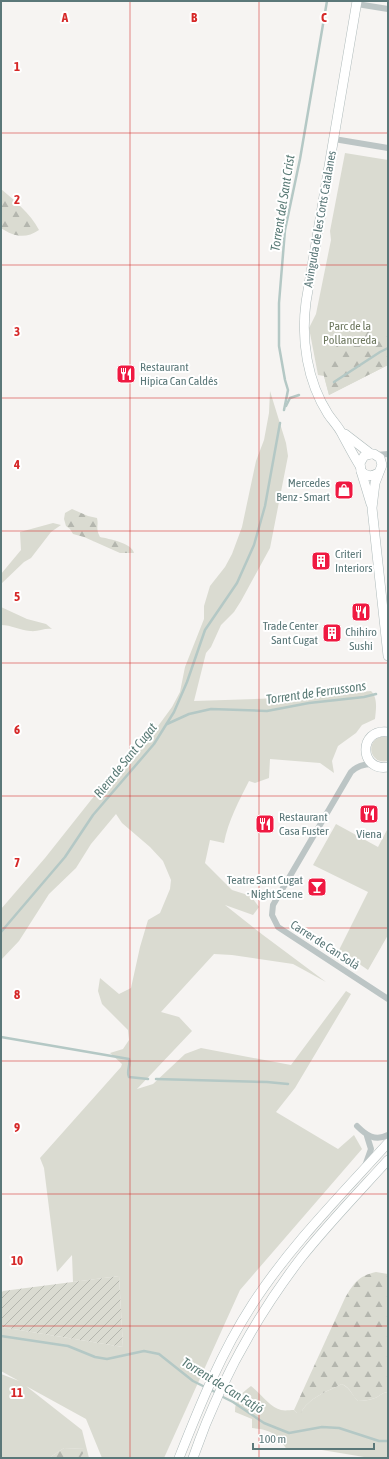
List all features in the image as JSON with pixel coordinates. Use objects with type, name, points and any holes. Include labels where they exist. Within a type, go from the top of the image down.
[{"type":"main road","name":"Avinguda de les Corts Catalanes","points":[[357,2],[306,302],[304,328],[307,357],[314,382],[328,414],[340,430],[360,469],[372,508],[388,656]]},
{"type":"main road","name":"Avinguda de les Corts Catalanes","points":[[340,430],[351,440],[373,454]]},
{"type":"main road","points":[[373,454],[380,458],[382,462],[380,471],[370,476],[366,475],[360,469],[361,459],[364,456],[373,454]]},
{"type":"main road","name":"Avinguda de les Corts Catalanes","points":[[372,508],[374,490],[380,471]]},
{"type":"main road","points":[[384,767],[367,756],[366,746],[372,736],[384,732],[388,722]]},
{"type":"main road","points":[[178,1458],[203,1396],[225,1351],[251,1307],[274,1274],[313,1227],[388,1143]]},
{"type":"main road","points":[[194,1455],[222,1387],[263,1312],[284,1281],[313,1244],[388,1160]]},
{"type":"street","points":[[357,2],[388,9]]},
{"type":"street","points":[[334,139],[388,148]]},
{"type":"street","points":[[373,454],[388,454]]},
{"type":"street","points":[[380,471],[388,463]]},
{"type":"street","name":"Carrer de Can Solà","points":[[384,767],[365,764],[355,768],[351,772],[273,905],[272,915],[278,927],[388,999]]},
{"type":"street","points":[[357,1126],[367,1136],[371,1149],[363,1170]]},
{"type":"street","points":[[367,1136],[378,1139],[388,1135]]},
{"type":"green space","name":"Parc de la Pollancreda","points":[[345,153],[388,160],[388,365],[329,395],[324,376],[318,375],[309,328],[316,314],[331,240],[330,231]]},
{"type":"green space","points":[[1,189],[27,213],[39,230],[29,235],[20,236],[1,228]]},
{"type":"green space","points":[[365,328],[388,330],[388,365],[329,395],[323,367],[334,349],[344,338]]},
{"type":"green space","points":[[270,391],[286,443],[288,456],[270,548],[241,601],[234,612],[221,625],[211,647],[206,653],[194,701],[284,698],[371,691],[376,700],[375,719],[362,725],[356,733],[338,746],[332,761],[334,773],[320,763],[270,759],[269,778],[255,783],[249,781],[231,819],[224,843],[210,840],[205,863],[232,890],[251,896],[259,907],[253,915],[225,905],[326,982],[293,964],[232,955],[214,954],[161,1012],[179,1017],[192,1031],[137,1089],[153,1084],[185,1054],[201,1048],[291,1065],[346,991],[351,994],[295,1088],[276,1112],[338,1149],[354,1135],[362,1149],[240,1290],[164,1458],[102,1458],[86,1419],[26,1386],[82,1430],[89,1458],[80,1458],[85,1449],[64,1448],[49,1458],[1,1458],[1,1374],[19,1381],[1,1371],[1,1327],[123,1347],[119,1276],[73,1282],[72,1255],[57,1272],[44,1168],[40,1158],[121,1067],[122,1064],[110,1053],[123,1049],[129,1040],[128,1030],[102,1004],[98,991],[100,978],[119,994],[131,988],[140,947],[148,920],[160,913],[170,889],[171,880],[163,861],[150,847],[122,823],[116,814],[91,844],[76,868],[49,894],[19,941],[1,960],[1,909],[45,858],[91,800],[130,755],[153,733],[172,707],[180,692],[185,667],[204,619],[204,606],[210,586],[225,567],[232,554],[242,527],[256,461],[264,440],[269,413]]},
{"type":"green space","points":[[72,509],[97,518],[100,537],[125,544],[134,553],[120,553],[84,537],[73,534],[66,526],[64,519],[65,513]]},
{"type":"green space","points":[[53,523],[61,525],[51,532],[31,558],[24,562],[1,584],[1,574],[21,550],[20,532]]},
{"type":"green space","points":[[1,607],[27,619],[46,624],[52,629],[30,631],[1,625]]},
{"type":"green space","points":[[384,736],[388,737],[388,761],[377,759],[373,756],[371,751],[371,746],[374,742],[378,738]]},
{"type":"green space","points":[[336,824],[378,847],[388,828],[388,935],[368,970],[339,950],[368,892],[313,865]]},
{"type":"green space","points":[[376,1272],[388,1274],[388,1392],[365,1401],[358,1401],[342,1384],[313,1399],[301,1413],[297,1413],[294,1410],[345,1298],[357,1281]]},
{"type":"green space","points":[[119,1276],[123,1347],[1,1327],[1,1293],[3,1291]]},
{"type":"green space","points":[[342,1384],[358,1401],[365,1401],[388,1392],[388,1458],[370,1458],[310,1448],[287,1450],[273,1433],[252,1428],[252,1419],[235,1412],[237,1400],[244,1391],[251,1386],[277,1409],[294,1410],[297,1413],[301,1413],[313,1399]]},
{"type":"green space","points":[[64,1448],[86,1449],[80,1458],[49,1458]]},
{"type":"waterway","name":"Torrent del Sant Crist","points":[[284,410],[288,390],[279,346],[279,303],[285,230],[300,159],[327,1]]},
{"type":"waterway","name":"Riera de Sant Cugat","points":[[334,382],[388,348]]},
{"type":"waterway","name":"Riera de Sant Cugat","points":[[286,406],[290,398],[299,395]]},
{"type":"waterway","name":"Riera de Sant Cugat","points":[[1,932],[65,857],[93,815],[154,744],[174,712],[187,682],[205,630],[237,583],[254,545],[265,506],[280,423]]},
{"type":"waterway","name":"Torrent de Ferrussons","points":[[167,724],[189,714],[211,709],[267,711],[309,703],[364,697],[376,694]]},
{"type":"waterway","points":[[1,1037],[129,1059],[129,1077],[148,1079]]},
{"type":"waterway","points":[[156,1079],[267,1082],[288,1084]]},
{"type":"waterway","name":"Torrent de Can Fatjó","points":[[1,1336],[68,1346],[95,1357],[107,1359],[144,1351],[159,1354],[193,1381],[217,1393]]},
{"type":"waterway","name":"Torrent de Can Fatjó","points":[[221,1396],[233,1402],[264,1423],[289,1433],[322,1427],[339,1428],[379,1441],[388,1441]]},
{"type":"place","name":"Restaurant Hípica Can Caldés","points":[[126,374]]},
{"type":"place","name":"Mercedes Benz - Smart","points":[[344,490]]},
{"type":"place","name":"Criteri Interiors","points":[[321,561]]},
{"type":"place","name":"Chihiro Sushi","points":[[361,612]]},
{"type":"place","name":"Trade Center Sant Cugat","points":[[332,633]]},
{"type":"place","name":"Viena","points":[[369,814]]},
{"type":"place","name":"Restaurant Casa Fuster","points":[[265,824]]},
{"type":"place","name":"Teatre Sant Cugat · Night Scene","points":[[317,887]]}]
